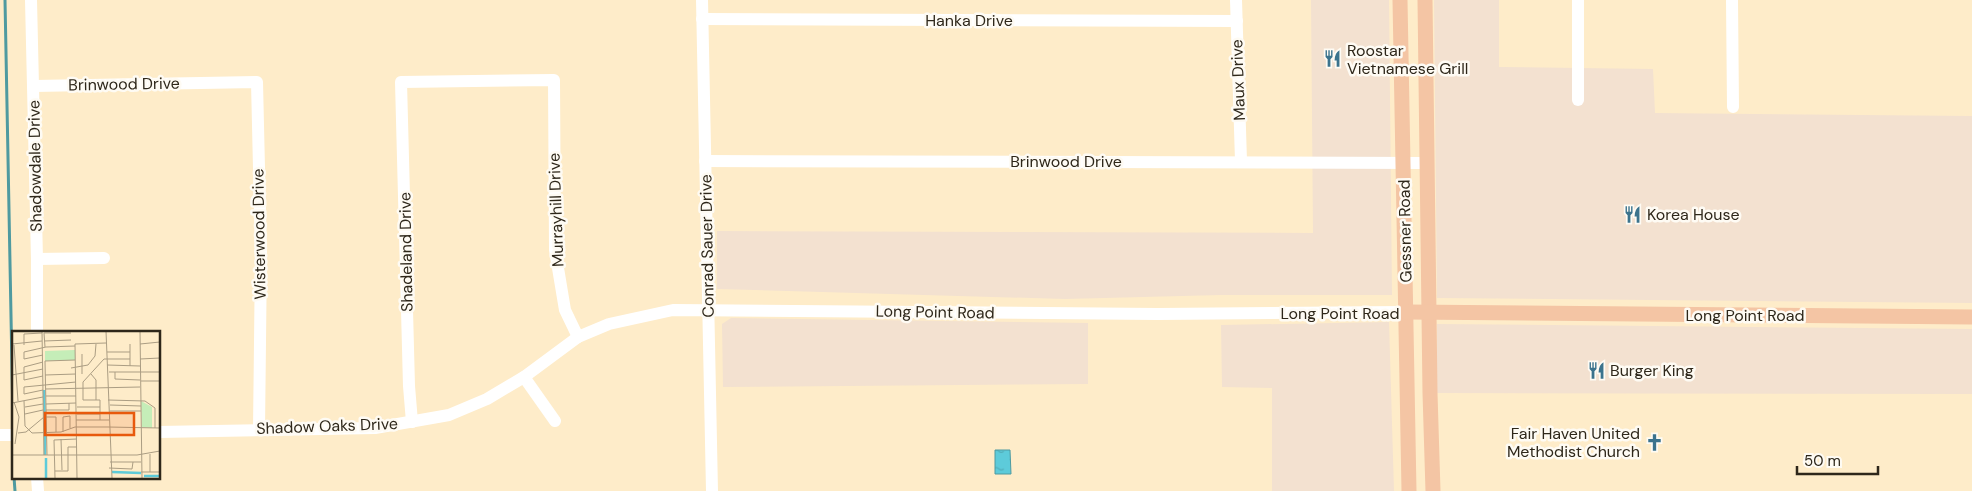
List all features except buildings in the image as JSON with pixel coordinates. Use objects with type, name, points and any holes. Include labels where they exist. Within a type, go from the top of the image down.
[{"type":"main road","name":"Gessner Road","points":[[1400,0],[1410,491]]},
{"type":"main road","name":"Gessner Road","points":[[1425,0],[1426,163],[1433,491]]},
{"type":"main road","name":"Long Point Road","points":[[1407,312],[1972,317]]},
{"type":"street","name":"Shadowdale Drive","points":[[31,0],[37,331]]},
{"type":"street","name":"Conrad Sauer Drive","points":[[702,0],[712,491]]},
{"type":"street","name":"Maux Drive","points":[[1236,0],[1240,161]]},
{"type":"street","points":[[1578,0],[1578,100]]},
{"type":"street","points":[[1732,0],[1733,107]]},
{"type":"street","name":"Hanka Drive","points":[[702,19],[1237,21]]},
{"type":"street","name":"Murrayhill Drive","points":[[401,82],[554,80],[555,250],[565,310],[578,337]]},
{"type":"street","name":"Wisterwood Drive","points":[[214,83],[257,82],[261,255],[259,429]]},
{"type":"street","name":"Shadeland Drive","points":[[401,82],[409,386],[412,422]]},
{"type":"street","name":"Brinwood Drive","points":[[34,86],[214,83]]},
{"type":"street","name":"Brinwood Drive","points":[[705,161],[1426,163]]},
{"type":"street","points":[[37,259],[104,258]]},
{"type":"street","name":"Shadow Oaks Drive","points":[[160,432],[375,428],[450,415],[487,399],[524,377],[578,337],[609,324],[638,316],[673,310],[708,310]]},
{"type":"street","name":"Long Point Road","points":[[708,310],[1158,314],[1407,312]]},
{"type":"street","points":[[524,377],[555,421]]},
{"type":"street","points":[[37,478],[38,491]]},
{"type":"shaded area","points":[[1311,0],[1389,0],[1392,295],[1221,295],[1065,299],[717,289],[717,231],[1313,233]]},
{"type":"shaded area","points":[[1434,0],[1499,0],[1499,67],[1653,69],[1655,113],[1972,116],[1972,303],[1437,298]]},
{"type":"shaded area","points":[[731,318],[1088,323],[1088,384],[723,387],[722,324]]},
{"type":"shaded area","points":[[1389,322],[1394,491],[1272,491],[1272,388],[1222,387],[1221,325]]},
{"type":"shaded area","points":[[1437,324],[1972,329],[1972,394],[1437,393]]},
{"type":"water","points":[[995,450],[1010,450],[1011,474],[995,474]]},
{"type":"waterway","points":[[5,0],[12,368]]},
{"type":"waterway","points":[[14,478],[15,491]]},
{"type":"place","name":"Roostar Vietnamese Grill","points":[[1333,59]]},
{"type":"place","name":"Korea House","points":[[1633,214]]},
{"type":"place","name":"Burger King","points":[[1596,370]]},
{"type":"place","name":"Fair Haven United Methodist Church","points":[[1654,442]]}]
